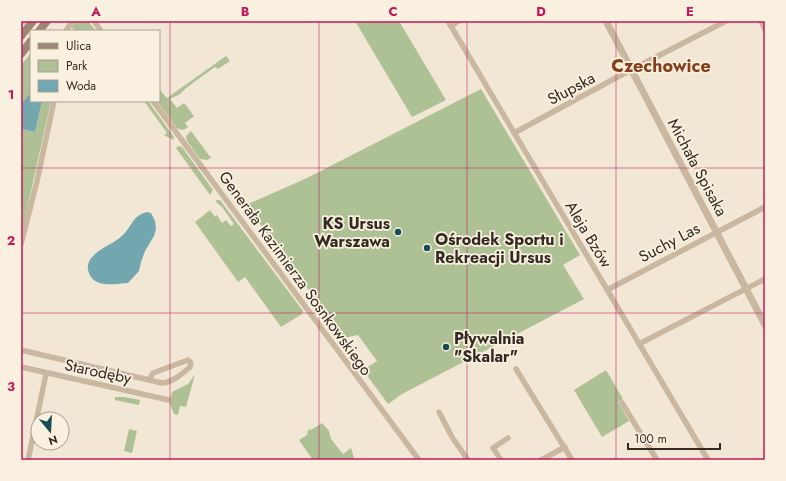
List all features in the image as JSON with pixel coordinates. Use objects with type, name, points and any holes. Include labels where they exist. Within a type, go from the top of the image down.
[{"type":"main road","points":[[21,36],[33,21]]},
{"type":"main road","points":[[40,30],[47,21]]},
{"type":"main road","points":[[21,54],[30,42]]},
{"type":"street","points":[[67,30],[72,21]]},
{"type":"street","points":[[94,21],[100,30]]},
{"type":"street","points":[[449,23],[459,21]]},
{"type":"street","name":"Michała Spisaka","points":[[606,21],[765,325]]},
{"type":"street","name":"Słupska","points":[[514,134],[726,21]]},
{"type":"street","points":[[761,21],[765,30]]},
{"type":"street","name":"Aleja Bzów","points":[[449,23],[708,460]]},
{"type":"street","points":[[21,244],[37,181],[54,102]]},
{"type":"street","name":"Generała Kazimierza Sosnkowskiego","points":[[154,102],[418,460]]},
{"type":"street","name":"Suchy Las","points":[[607,290],[765,207]]},
{"type":"street","points":[[639,344],[765,280]]},
{"type":"street","points":[[21,350],[149,380],[165,383],[181,375],[190,367],[191,363],[188,360],[152,373],[149,380]]},
{"type":"street","points":[[177,364],[181,375]]},
{"type":"street","name":"Starodęby","points":[[21,367],[46,374],[169,400]]},
{"type":"street","points":[[516,370],[572,460]]},
{"type":"street","points":[[28,460],[46,374]]},
{"type":"street","points":[[622,402],[657,460]]},
{"type":"street","points":[[439,412],[452,437],[468,460]]},
{"type":"street","points":[[501,460],[493,448],[508,438]]},
{"type":"street","points":[[541,460],[565,447]]},
{"type":"green space","points":[[76,21],[88,21],[95,30],[75,30],[71,27]]},
{"type":"green space","points":[[355,21],[399,21],[446,100],[412,117]]},
{"type":"green space","points":[[30,54],[30,93],[21,104],[21,65]]},
{"type":"green space","points":[[226,56],[230,61],[218,69],[215,67],[180,94],[170,99],[177,108],[184,103],[194,116],[185,123],[188,127],[187,128],[182,130],[177,128],[158,102],[160,102],[160,90],[167,98]]},
{"type":"green space","name":"Ośrodek Sportu i Rekreacji Ursus","points":[[481,89],[580,255],[563,265],[584,299],[402,394],[388,404],[363,370],[377,361],[358,335],[344,338],[246,205],[307,178]]},
{"type":"green space","points":[[42,102],[51,102],[23,227],[21,230],[21,129],[35,132]]},
{"type":"green space","points":[[145,102],[149,102],[174,137],[173,140],[164,135],[167,133]]},
{"type":"green space","points":[[191,131],[211,158],[207,160],[200,159],[187,141],[186,136]]},
{"type":"green space","points":[[179,146],[182,147],[213,190],[210,195],[176,148]]},
{"type":"green space","points":[[220,200],[303,311],[302,314],[281,327],[245,277],[238,282],[195,222],[210,210],[215,217],[217,215],[222,223],[226,220],[231,226],[234,224],[222,207],[215,201]]},
{"type":"green space","points":[[606,370],[623,399],[618,402],[629,421],[602,437],[574,390]]},
{"type":"green space","points":[[195,374],[186,407],[180,406],[178,415],[174,414],[170,404],[172,392],[188,384]]},
{"type":"green space","points":[[115,397],[140,400],[139,405],[115,400]]},
{"type":"green space","points":[[322,423],[329,431],[331,439],[343,454],[351,448],[354,458],[352,460],[313,460],[299,440],[307,435],[308,430],[313,429]]},
{"type":"green space","points":[[129,429],[137,431],[132,453],[124,451]]},
{"type":"water","points":[[30,93],[30,102],[42,102],[35,132],[21,129],[21,104]]},
{"type":"water","points":[[147,212],[151,213],[155,221],[156,229],[154,236],[145,251],[139,271],[128,283],[105,284],[94,280],[90,276],[88,270],[89,263],[92,258],[100,250],[116,241],[126,231],[135,218]]},
{"type":"place","name":"KS Ursus Warszawa","points":[[398,232]]},
{"type":"place","name":"Ośrodek Sportu i Rekreacji Ursus","points":[[427,248]]},
{"type":"place","name":"Pływalnia \"Skalar\"","points":[[446,347]]},
{"type":"district","name":"Czechowice","points":[[661,66]]}]
